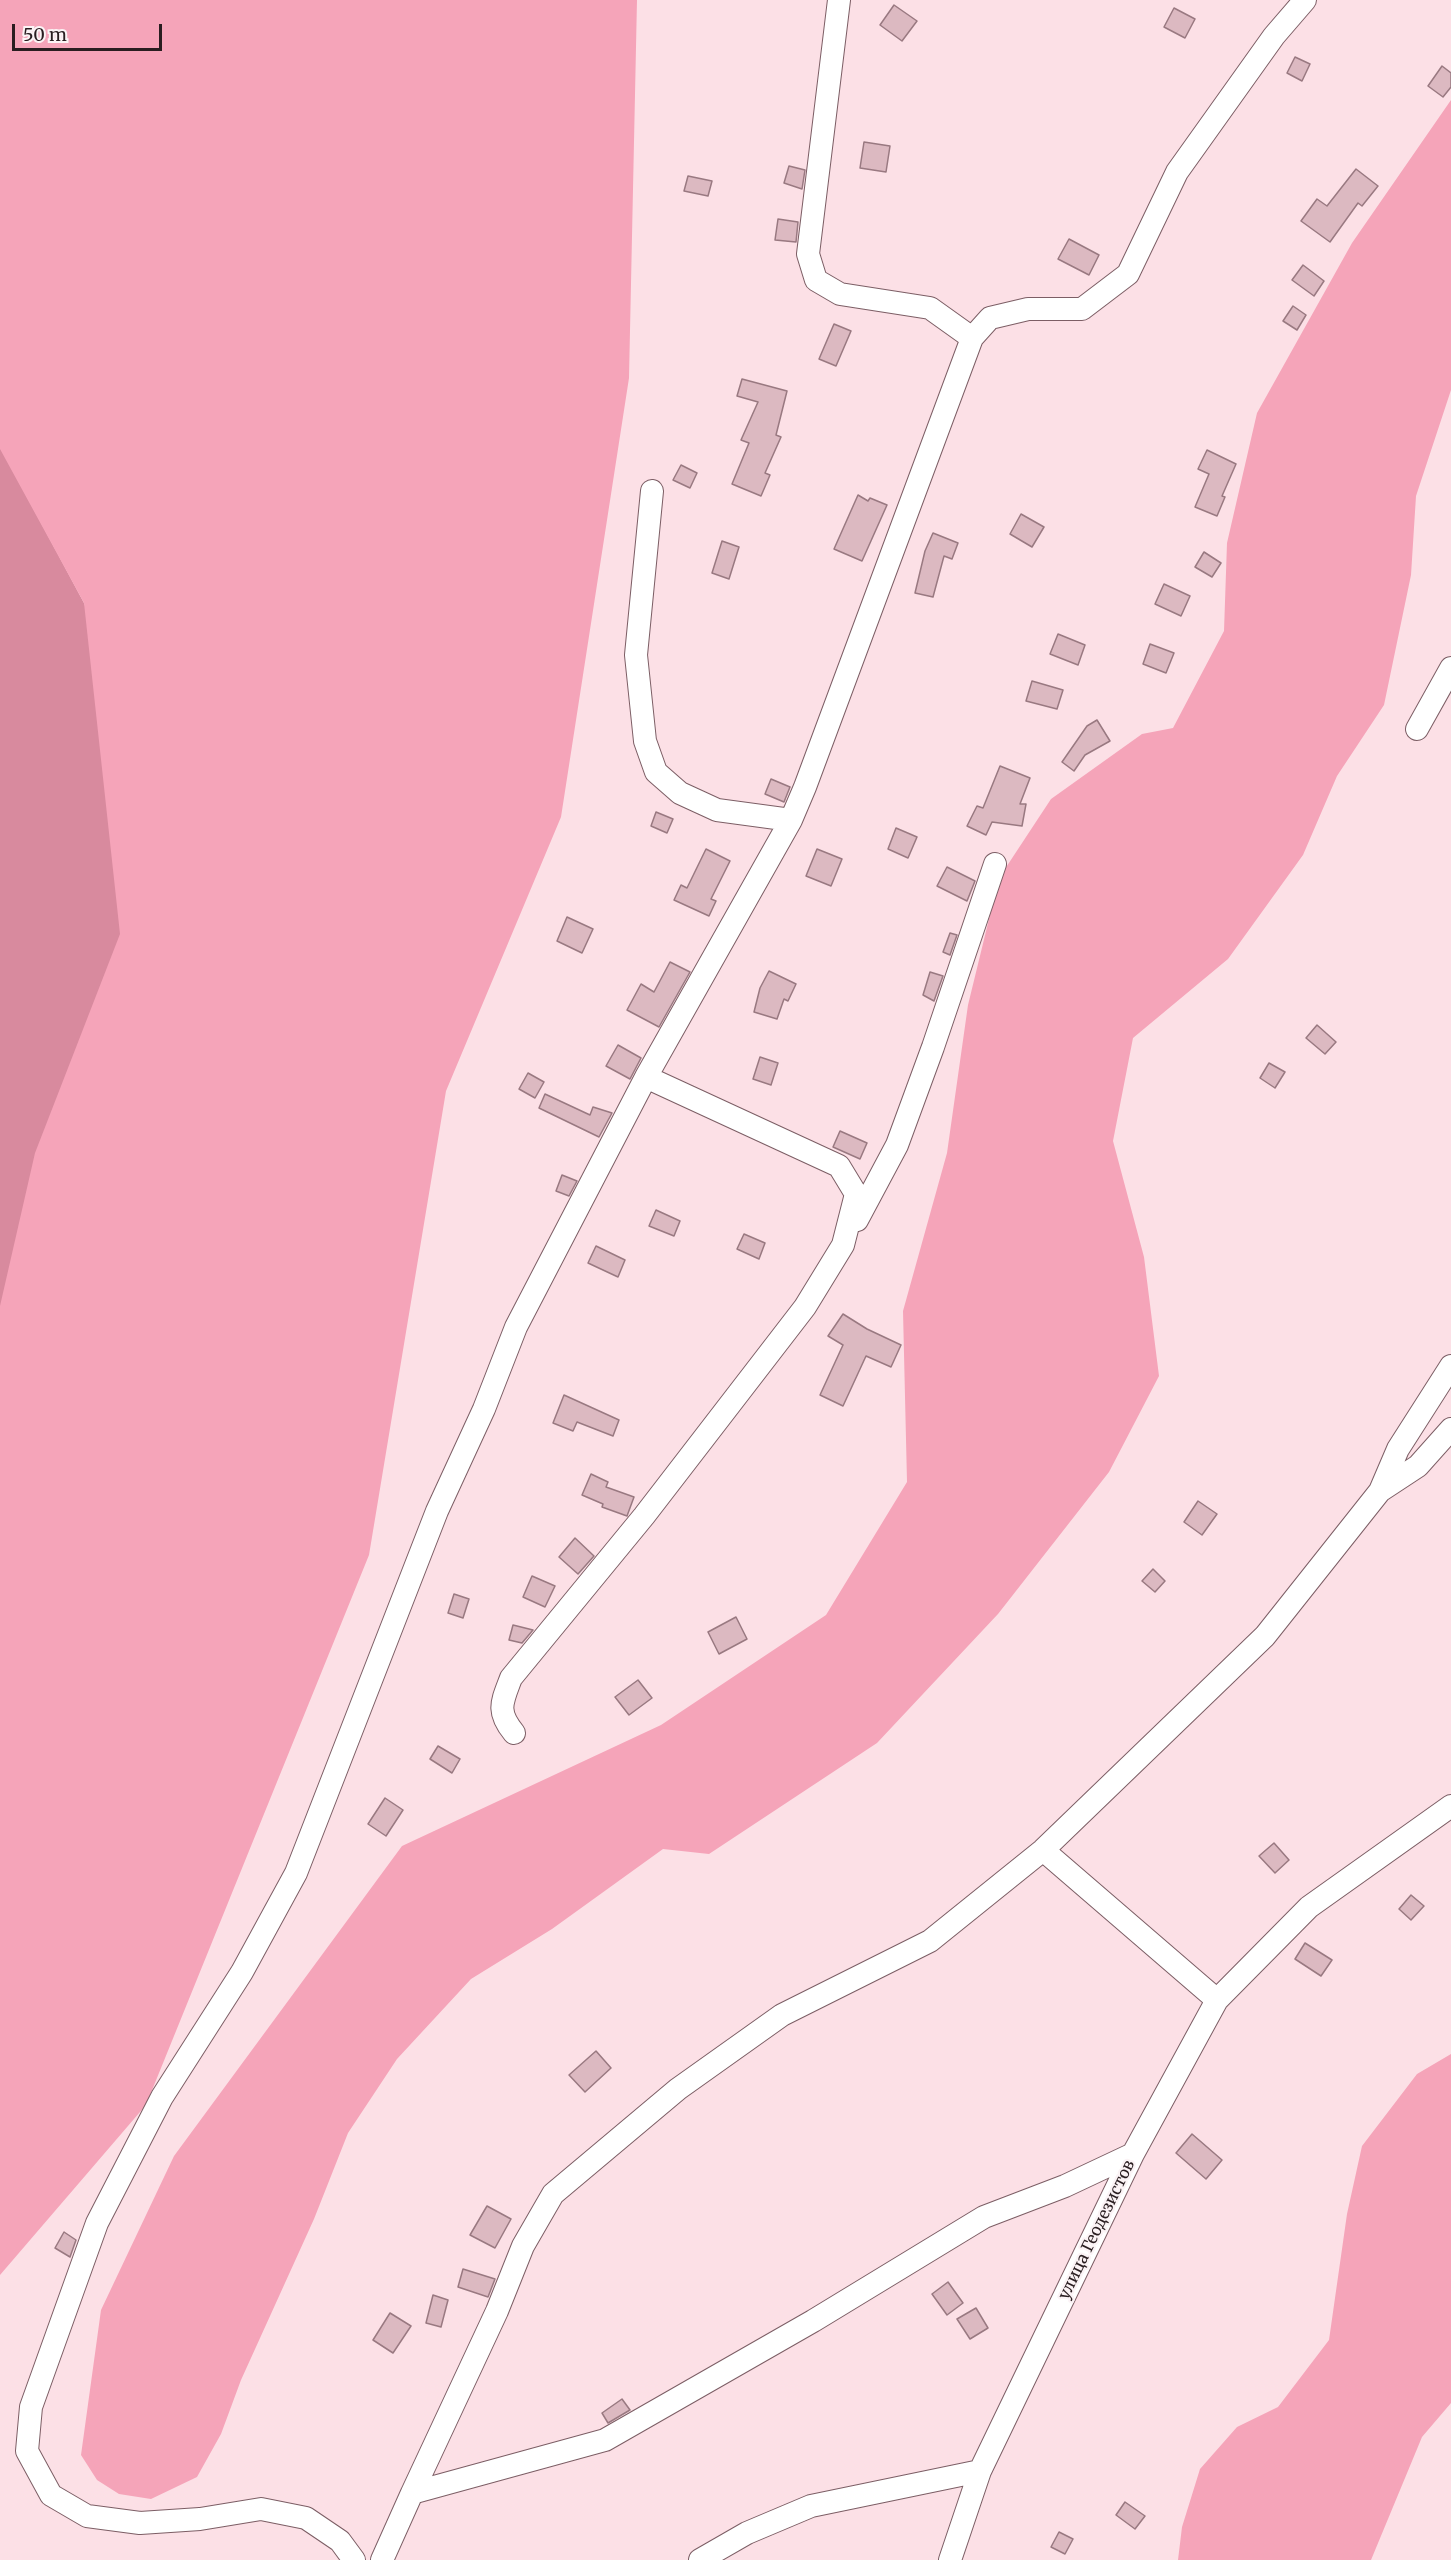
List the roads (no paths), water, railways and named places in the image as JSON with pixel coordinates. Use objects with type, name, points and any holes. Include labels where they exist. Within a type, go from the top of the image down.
[{"type":"street","points":[[840,0],[808,254],[816,280],[840,294],[930,308],[972,338]]},
{"type":"street","points":[[354,2560],[340,2541],[306,2518],[261,2509],[200,2518],[140,2523],[87,2516],[51,2494],[27,2451],[31,2407],[97,2223],[162,2097],[242,1972],[296,1873],[437,1511],[484,1408],[516,1327],[646,1077],[791,820],[972,338],[990,318],[1028,309],[1082,309],[1128,274],[1178,172],[1274,36],[1305,0]]},
{"type":"street","points":[[652,491],[636,655],[645,741],[656,772],[680,793],[717,810],[791,820]]},
{"type":"street","points":[[1418,729],[1451,668]]},
{"type":"street","points":[[514,1733],[502,1719],[502,1703],[511,1678],[644,1516],[805,1307],[843,1245],[897,1145],[995,864]]},
{"type":"street","points":[[646,1077],[838,1166],[856,1194],[843,1245]]},
{"type":"street","points":[[382,2560],[497,2311],[523,2246],[553,2194],[678,2089],[782,2015],[930,1941],[1043,1850],[1265,1636],[1380,1491],[1398,1449],[1451,1366]]},
{"type":"street","points":[[1380,1491],[1418,1466],[1451,1429]]},
{"type":"street","name":"улица Геодезистов","points":[[950,2560],[980,2471],[1133,2154],[1217,2000],[1309,1907],[1451,1806]]},
{"type":"street","points":[[1043,1850],[1217,2000]]},
{"type":"street","points":[[412,2493],[605,2440],[813,2320],[984,2217],[1065,2186],[1133,2154]]},
{"type":"street","points":[[700,2560],[747,2533],[811,2506],[980,2471]]}]
